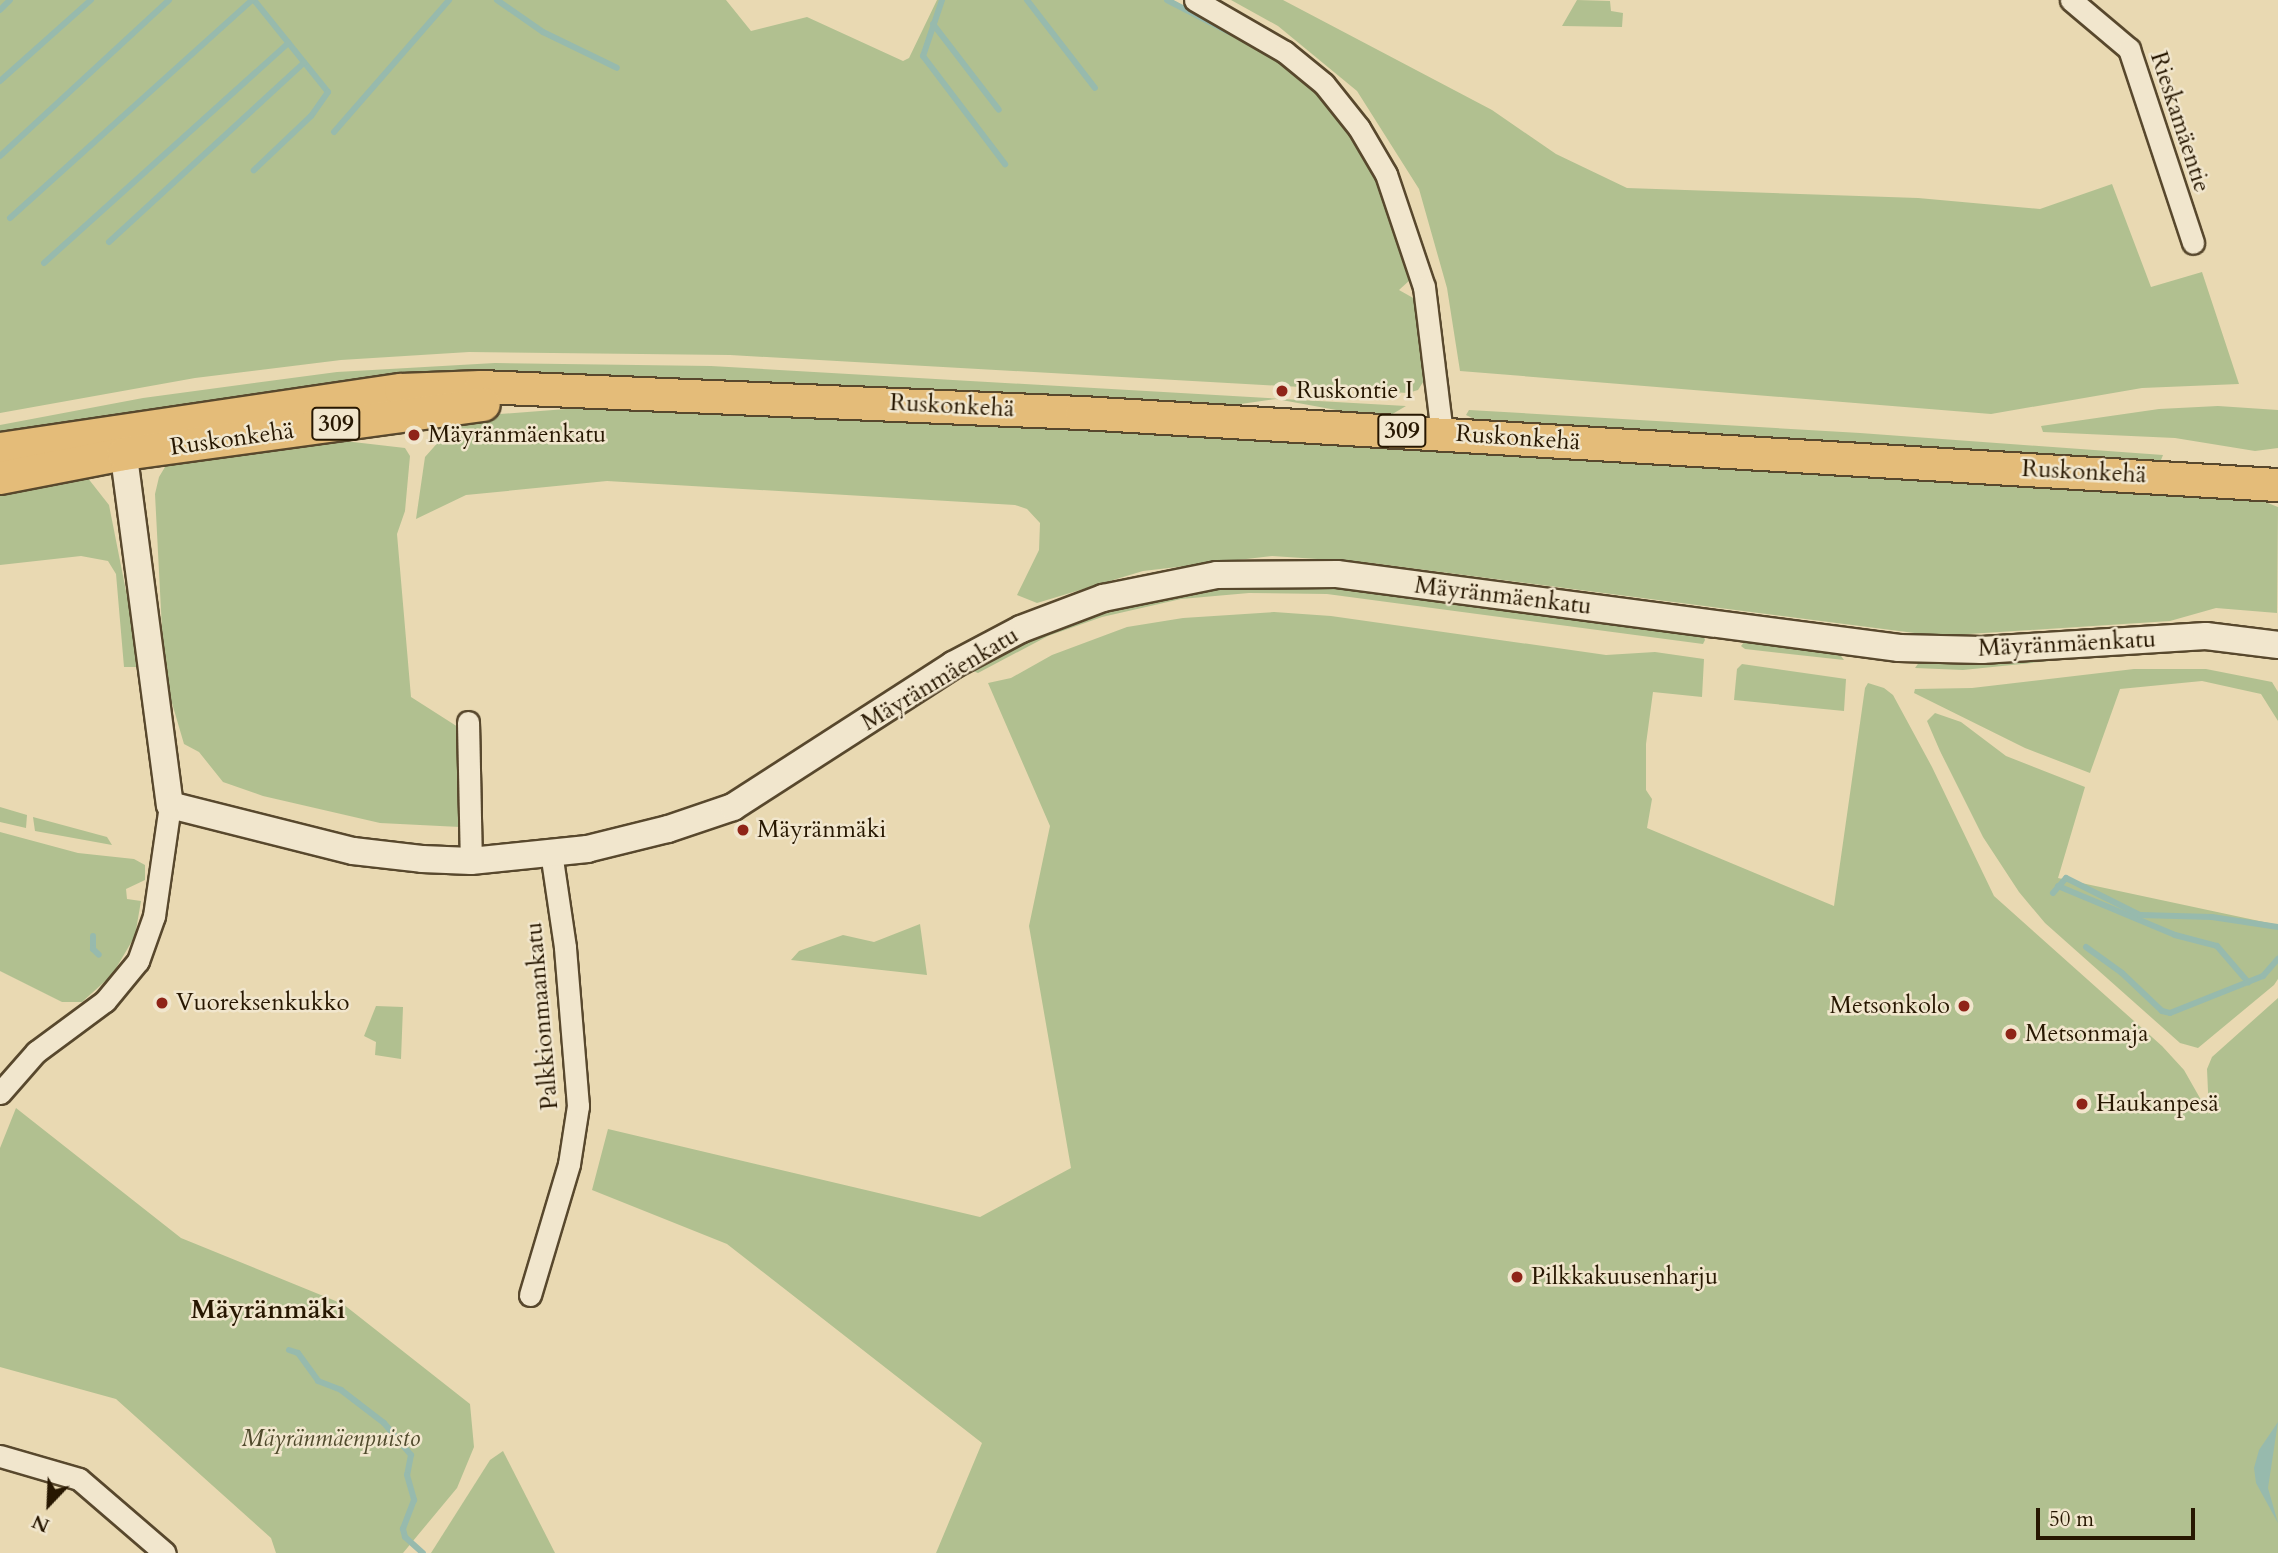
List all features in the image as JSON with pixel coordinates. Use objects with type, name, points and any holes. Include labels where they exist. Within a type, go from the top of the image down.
[{"type":"main road","name":"Ruskonkehä","points":[[0,449],[122,441],[547,393],[774,397],[1442,433],[2267,483]]},
{"type":"main road","name":"Ruskonkehä","points":[[0,478],[122,441]]},
{"type":"street","points":[[1195,0],[1285,52],[1324,84],[1359,128],[1386,174],[1424,287],[1442,433]]},
{"type":"street","name":"Rieskamäentie","points":[[2071,0],[2129,49],[2193,243]]},
{"type":"street","points":[[0,1093],[36,1052],[105,1001],[138,961],[154,916],[170,805],[122,441]]},
{"type":"street","name":"Mäyränmäenkatu","points":[[170,805],[354,852],[471,861],[604,846],[733,807],[953,664],[1021,629],[1103,598],[1217,575],[1337,574],[1899,648],[1982,650],[2206,636],[2278,645]]},
{"type":"street","points":[[468,722],[471,861]]},
{"type":"street","name":"Palkkionmaankatu","points":[[530,1295],[569,1164],[578,1106],[566,958],[551,852]]},
{"type":"street","points":[[0,1456],[79,1479],[165,1553]]},
{"type":"green space","points":[[0,0],[726,0],[751,31],[807,17],[903,61],[909,58],[937,0],[1173,0],[1272,54],[1302,76],[1360,148],[1393,215],[1411,279],[1399,290],[1415,299],[1425,379],[1418,390],[1408,393],[730,355],[469,352],[341,360],[195,378],[0,413]]},
{"type":"green space","points":[[1231,0],[1283,0],[1492,110],[1556,154],[1627,188],[1918,198],[2040,209],[2112,184],[2151,287],[2202,272],[2239,384],[2142,388],[1991,414],[1460,371],[1447,288],[1419,189],[1357,91],[1278,26]]},
{"type":"green space","points":[[1577,0],[1610,1],[1611,11],[1623,13],[1622,27],[1562,26]]},
{"type":"green space","points":[[495,363],[711,366],[1406,406],[1389,416],[1369,416],[1276,399],[1220,407],[800,383],[570,376],[430,379],[146,410],[0,439],[0,425],[143,398],[337,372]]},
{"type":"green space","points":[[2218,406],[2278,410],[2278,448],[2255,451],[2175,438],[2043,432],[2041,426],[2159,409]]},
{"type":"green space","points":[[579,408],[1018,426],[2260,500],[2278,507],[2277,613],[2216,608],[2170,621],[1938,636],[1363,562],[1272,556],[1143,571],[1037,603],[1017,595],[1039,550],[1040,523],[1027,509],[1015,505],[607,481],[466,495],[416,519],[425,457],[449,430],[500,414]]},
{"type":"green space","points":[[1469,410],[1860,433],[2163,455],[2161,460],[2144,461],[1480,422],[1466,415]]},
{"type":"green space","points":[[327,439],[405,448],[410,456],[405,511],[397,534],[411,697],[458,727],[460,827],[380,823],[263,796],[223,782],[199,752],[184,744],[169,693],[162,630],[155,494],[159,477],[168,462]]},
{"type":"green space","points":[[87,477],[109,505],[141,667],[124,667],[116,574],[108,561],[81,556],[0,565],[0,487]]},
{"type":"green space","points":[[1321,583],[1703,634],[1705,640],[1703,644],[1327,594],[1249,593],[1181,599],[1102,617],[1048,636],[978,673],[973,671],[1044,628],[1180,590]]},
{"type":"green space","points":[[1274,612],[1331,616],[1606,655],[1655,652],[1704,659],[1702,697],[1653,692],[1646,744],[1646,790],[1652,799],[1647,828],[1834,906],[1865,688],[1868,683],[1884,688],[1893,695],[1932,767],[1994,896],[2162,1046],[2184,1070],[2209,1114],[2207,1069],[2212,1057],[2278,998],[2278,1553],[936,1553],[982,1443],[727,1244],[592,1190],[608,1129],[980,1217],[1071,1168],[1029,926],[1050,826],[988,683],[1011,678],[1052,655],[1127,627],[1183,618]]},
{"type":"green space","points":[[1746,640],[1838,652],[1844,660],[1745,649],[1741,646]]},
{"type":"green space","points":[[2195,647],[2194,652],[2137,652],[1963,670],[1915,668],[1920,661]]},
{"type":"green space","points":[[1742,664],[1846,679],[1844,711],[1734,700],[1737,669]]},
{"type":"green space","points":[[2134,669],[2206,669],[2272,682],[2278,692],[2278,721],[2261,694],[2202,681],[2120,689],[2090,773],[2025,748],[1914,693],[1915,689],[1972,688]]},
{"type":"green space","points":[[1935,713],[1961,722],[2006,756],[2085,787],[2058,878],[2278,925],[2278,979],[2274,985],[2198,1048],[2180,1043],[2045,923],[2019,892],[1983,837],[1940,751],[1927,721]]},
{"type":"green space","points":[[0,807],[27,815],[26,828],[0,822]]},
{"type":"green space","points":[[33,817],[107,837],[112,845],[35,831]]},
{"type":"green space","points":[[0,832],[78,853],[134,859],[145,865],[145,880],[126,889],[127,899],[141,901],[135,936],[112,975],[82,1002],[62,1002],[0,971]]},
{"type":"green space","points":[[920,924],[927,975],[791,960],[799,951],[843,935],[874,942]]},
{"type":"green space","points":[[376,1006],[403,1007],[401,1059],[375,1055],[376,1042],[364,1036]]},
{"type":"green space","name":"Mäyränmäenpuisto","points":[[16,1108],[181,1238],[343,1304],[470,1404],[474,1447],[457,1488],[403,1553],[276,1553],[271,1538],[116,1399],[0,1367],[0,1148]]},
{"type":"green space","points":[[503,1451],[555,1553],[431,1553],[490,1460]]},
{"type":"shaded area","points":[[2278,1422],[2268,1488],[2278,1523],[2256,1483],[2254,1468],[2259,1450]]},
{"type":"waterway","points":[[0,10],[10,0]]},
{"type":"waterway","points":[[0,81],[91,0]]},
{"type":"waterway","points":[[0,156],[169,0]]},
{"type":"waterway","points":[[10,218],[252,0]]},
{"type":"waterway","points":[[254,0],[328,92],[311,116],[254,170]]},
{"type":"waterway","points":[[334,132],[449,0]]},
{"type":"waterway","points":[[497,0],[543,32],[617,68]]},
{"type":"waterway","points":[[942,0],[923,56],[1005,164]]},
{"type":"waterway","points":[[1027,0],[1095,88]]},
{"type":"waterway","points":[[1167,0],[1229,32]]},
{"type":"waterway","points":[[933,24],[999,110]]},
{"type":"waterway","points":[[44,263],[288,43]]},
{"type":"waterway","points":[[109,242],[304,63]]},
{"type":"waterway","points":[[2053,893],[2066,878],[2140,915],[2212,917],[2278,927]]},
{"type":"waterway","points":[[2058,886],[2175,935],[2217,946],[2248,982]]},
{"type":"waterway","points":[[93,936],[93,949],[99,955]]},
{"type":"waterway","points":[[2086,947],[2122,973],[2162,1011],[2170,1013],[2263,976],[2278,959]]},
{"type":"waterway","points":[[289,1350],[298,1353],[318,1381],[341,1390],[384,1423],[411,1455],[407,1475],[414,1500],[403,1529],[405,1537],[423,1553]]},
{"type":"place","name":"Ruskontie I","points":[[1282,391]]},
{"type":"place","name":"Mäyränmäenkatu","points":[[414,435]]},
{"type":"place","name":"Mäyränmäki","points":[[743,830]]},
{"type":"place","name":"Vuoreksenkukko","points":[[162,1003]]},
{"type":"place","name":"Metsonkolo","points":[[1964,1006]]},
{"type":"place","name":"Metsonmaja","points":[[2011,1034]]},
{"type":"place","name":"Haukanpesä","points":[[2082,1104]]},
{"type":"place","name":"Pilkkakuusenharju","points":[[1517,1277]]},
{"type":"district","name":"Mäyränmäki","points":[[268,1310]]}]
